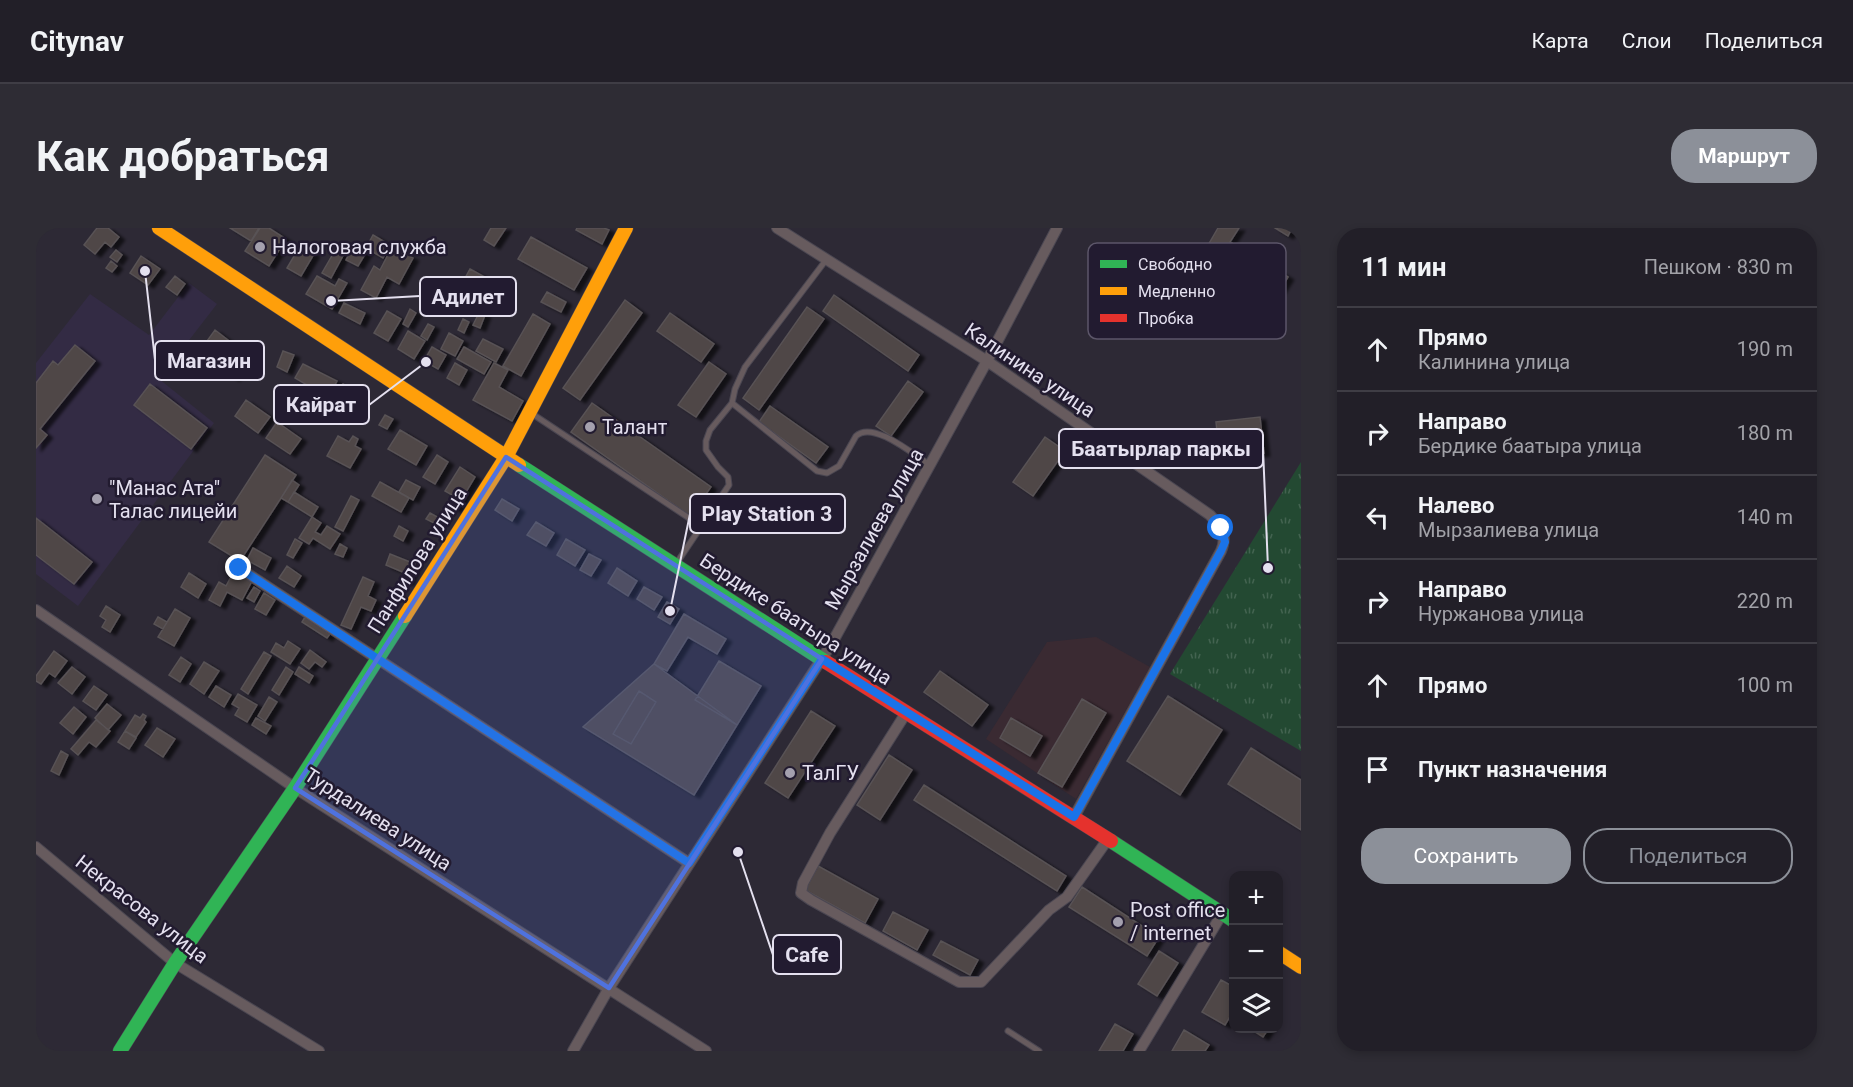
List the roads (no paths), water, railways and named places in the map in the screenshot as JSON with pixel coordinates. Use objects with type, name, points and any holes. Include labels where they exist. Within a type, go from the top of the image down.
[{"type":"street","name":"Бердике баатыра улица","points":[[159,228],[506,457],[906,713],[1074,817],[1228,918]]},
{"type":"street","name":"Панфилова улица","points":[[120,1051],[175,963],[295,788],[506,457],[626,228]]},
{"type":"street","name":"Калинина улица","points":[[777,228],[987,361],[1210,515],[1221,528],[1225,542],[1216,561],[1074,817]]},
{"type":"street","name":"Мырзалиева улица","points":[[573,1051],[609,988],[822,659],[987,361],[1057,228]]},
{"type":"street","points":[[239,568],[689,863]]},
{"type":"street","name":"Турдалиева улица","points":[[36,610],[295,788],[706,1051]]},
{"type":"street","points":[[906,713],[830,833],[803,883],[801,893],[811,900],[959,982],[981,982],[1049,910],[1067,897],[1108,839]]},
{"type":"street","name":"Некрасова улица","points":[[36,848],[175,963],[319,1051]]},
{"type":"street","points":[[1139,1051],[1228,918]]},
{"type":"street","points":[[1283,955],[1301,967]]},
{"type":"lane","points":[[675,565],[729,484],[728,477],[706,450],[710,430],[732,403],[735,389],[745,367],[826,259]]},
{"type":"lane","points":[[732,403],[817,471],[827,473],[839,466],[856,436],[866,431],[885,436],[930,465]]},
{"type":"lane","points":[[529,412],[701,526]]},
{"type":"lane","points":[[1008,1031],[1039,1051]]},
{"type":"place","name":"Налоговая служба","points":[[260,247]]},
{"type":"place","name":"Магазин","points":[[145,271]]},
{"type":"place","name":"Адилет","points":[[331,301]]},
{"type":"place","name":"Кайрат","points":[[426,362]]},
{"type":"place","name":"Талант","points":[[590,427]]},
{"type":"place","name":"\"Манас Ата\" Талас лицейи","points":[[97,499]]},
{"type":"place","name":"Баатырлар паркы","points":[[1268,568]]},
{"type":"place","name":"Play Station 3","points":[[670,611]]},
{"type":"place","name":"ТалГУ","points":[[790,773]]},
{"type":"place","name":"Cafe","points":[[738,852]]},
{"type":"place","name":"Post office / internet","points":[[1118,922]]}]
